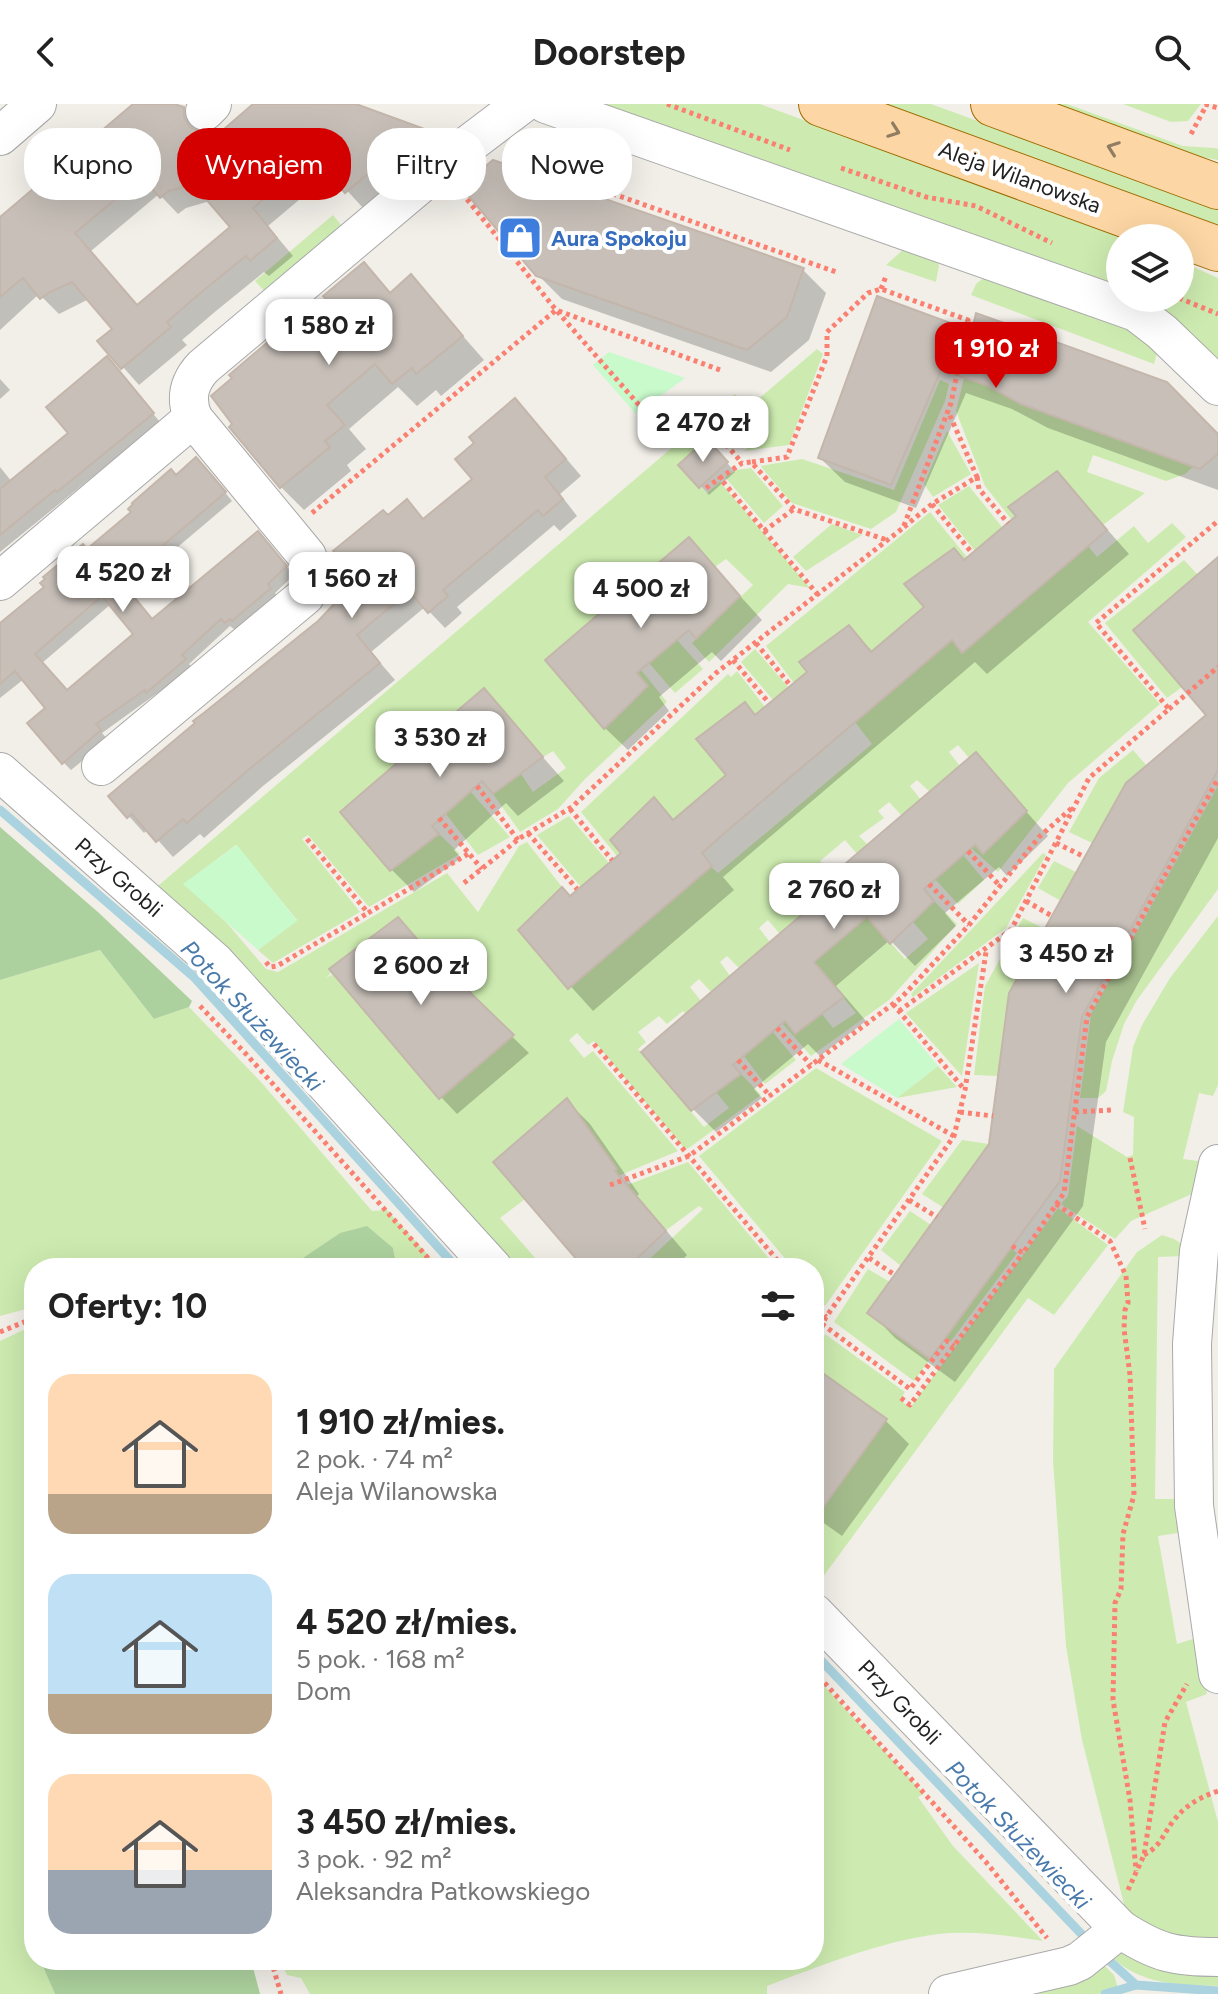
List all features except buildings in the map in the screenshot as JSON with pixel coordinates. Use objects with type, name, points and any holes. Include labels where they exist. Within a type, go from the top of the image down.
[{"type":"main road","name":"Aleja Wilanowska","points":[[821,104],[1218,249]]},
{"type":"main road","points":[[1005,106],[1218,187]]},
{"type":"street","points":[[0,136],[37,104]]},
{"type":"street","points":[[486,132],[522,104]]},
{"type":"street","points":[[546,104],[1136,312],[1162,332],[1218,386]]},
{"type":"street","points":[[101,766],[305,596],[312,569],[307,556],[193,418],[189,395],[195,376],[402,200]]},
{"type":"street","points":[[0,581],[193,418]]},
{"type":"street","name":"Przy Grobli","points":[[0,772],[215,962],[484,1258]]},
{"type":"street","points":[[1216,1667],[1194,1506],[1192,1461],[1193,1330],[1199,1251],[1213,1214],[1218,1164]]},
{"type":"street","name":"Przy Grobli","points":[[824,1623],[1120,1923],[1151,1948],[1190,1956],[1218,1957]]},
{"type":"street","points":[[948,1994],[1080,1961],[1120,1923]]},
{"type":"path","points":[[667,104],[793,151]]},
{"type":"path","points":[[1191,134],[1206,104],[1218,108]]},
{"type":"path","points":[[837,167],[926,197],[976,206],[1054,244]]},
{"type":"path","points":[[468,200],[556,310],[646,413]]},
{"type":"path","points":[[631,200],[839,273]]},
{"type":"path","points":[[881,289],[886,276]]},
{"type":"path","points":[[706,488],[742,463],[787,457],[827,356],[827,332],[868,293],[881,289],[968,320],[967,328]]},
{"type":"path","points":[[1194,304],[1218,314]]},
{"type":"path","points":[[556,310],[723,371]]},
{"type":"path","points":[[288,533],[556,310]]},
{"type":"path","points":[[903,528],[948,411],[957,374]]},
{"type":"path","points":[[730,408],[733,420],[723,441],[742,463]]},
{"type":"path","points":[[948,411],[977,477],[979,489],[1008,523]]},
{"type":"path","points":[[751,462],[794,509],[888,540]]},
{"type":"path","points":[[464,883],[528,833],[570,809],[733,660],[932,504],[977,477]]},
{"type":"path","points":[[720,478],[818,595]]},
{"type":"path","points":[[932,504],[972,553]]},
{"type":"path","points":[[764,531],[794,509]]},
{"type":"path","points":[[1169,709],[1096,623],[1218,521]]},
{"type":"path","points":[[756,643],[790,685]]},
{"type":"path","points":[[733,660],[769,703]]},
{"type":"path","points":[[899,1011],[1011,930],[1089,778],[1218,667]]},
{"type":"path","points":[[901,1398],[910,1405],[1064,1193],[1087,1017],[1218,779]]},
{"type":"path","points":[[477,786],[518,840]]},
{"type":"path","points":[[610,1185],[689,1156],[893,1004],[969,925],[1039,837],[1076,804]]},
{"type":"path","points":[[570,809],[612,860]]},
{"type":"path","points":[[439,818],[482,869]]},
{"type":"path","points":[[528,833],[577,889]]},
{"type":"path","points":[[307,839],[368,913]]},
{"type":"path","points":[[1056,843],[1085,857]]},
{"type":"path","points":[[968,851],[1000,886]]},
{"type":"path","points":[[261,957],[270,967],[277,966],[468,854]]},
{"type":"path","points":[[929,884],[969,925]]},
{"type":"path","points":[[1026,901],[1052,916]]},
{"type":"path","points":[[954,1346],[947,1341],[910,1389],[824,1320],[954,1136],[965,1090],[986,951]]},
{"type":"path","points":[[893,1004],[965,1090]]},
{"type":"path","points":[[200,1006],[428,1258]]},
{"type":"path","points":[[777,1028],[811,1065]]},
{"type":"path","points":[[594,1044],[776,1258]]},
{"type":"path","points":[[738,1060],[770,1096]]},
{"type":"path","points":[[818,1060],[954,1136]]},
{"type":"path","points":[[1075,1112],[1111,1110]]},
{"type":"path","points":[[960,1112],[993,1116]]},
{"type":"path","points":[[1130,1158],[1145,1229]]},
{"type":"path","points":[[909,1200],[937,1217]]},
{"type":"path","points":[[1056,1204],[1110,1241],[1126,1276],[1128,1290],[1124,1329],[1130,1375],[1134,1495],[1123,1534],[1121,1589],[1115,1603],[1113,1700],[1130,1800],[1136,1871]]},
{"type":"path","points":[[1012,1246],[1023,1253]]},
{"type":"path","points":[[869,1258],[895,1275]]},
{"type":"path","points":[[0,1332],[24,1322]]},
{"type":"path","points":[[1120,1923],[1127,1892],[1144,1855],[1165,1722],[1180,1692],[1195,1674],[1216,1667]]},
{"type":"path","points":[[824,1682],[986,1862],[1057,1949],[1080,1961]]},
{"type":"path","points":[[1144,1855],[1158,1847],[1174,1821],[1195,1800],[1218,1791]]},
{"type":"path","points":[[274,1970],[281,1994]]},
{"type":"green space","points":[[586,104],[760,104],[1106,231],[1106,282]]},
{"type":"green space","points":[[877,104],[931,104],[1218,209],[1218,228]]},
{"type":"green space","points":[[1050,104],[1067,104],[1183,146],[1218,149],[1218,160],[1190,155]]},
{"type":"green space","points":[[1123,104],[1201,104],[1188,121],[1171,122]]},
{"type":"green space","points":[[333,215],[345,230],[268,295],[255,281]]},
{"type":"green space","points":[[905,248],[934,257],[939,265],[936,282],[886,265]]},
{"type":"green space","points":[[1194,267],[1218,278],[1218,363],[1162,312],[1194,312]]},
{"type":"green space","points":[[986,276],[1139,329],[1159,345],[1154,364],[971,295],[976,284]]},
{"type":"green space","points":[[817,349],[823,354],[789,445],[744,451],[759,439],[750,428],[736,438],[742,413]]},
{"type":"green space","points":[[609,352],[685,378],[636,414],[593,365]]},
{"type":"green space","points":[[965,374],[1021,404],[1193,467],[1185,474],[1166,481],[1093,455],[1087,472],[1145,493],[1103,525],[1057,471],[1009,507],[1016,516],[1012,520],[985,486],[956,411]]},
{"type":"green space","points":[[940,380],[949,384],[945,401],[896,512],[871,529],[792,503],[761,466],[802,459],[894,490]]},
{"type":"green space","points":[[735,394],[737,398],[707,423],[707,439],[678,465],[707,493],[720,482],[810,588],[788,584],[709,662],[692,643],[753,585],[726,559],[715,567],[689,538],[545,660],[637,673],[641,670],[667,702],[585,779],[558,809],[520,832],[493,794],[521,774],[533,792],[566,768],[553,751],[543,757],[484,689],[340,812],[390,870],[439,834],[460,854],[369,907],[308,835],[302,839],[360,912],[273,963],[258,950],[297,920],[236,845],[184,884],[227,923],[266,969],[278,972],[447,873],[478,912],[519,846],[527,842],[562,887],[518,930],[568,989],[711,867],[718,873],[872,744],[855,722],[951,640],[962,652],[1088,546],[1097,557],[1134,526],[1148,543],[1172,523],[1186,537],[1088,622],[1160,704],[1068,783],[998,872],[971,848],[975,845],[983,854],[1026,811],[977,753],[969,758],[958,745],[949,752],[960,766],[930,792],[917,780],[910,786],[921,800],[902,816],[889,802],[878,811],[884,818],[859,836],[868,845],[857,854],[845,840],[820,861],[839,883],[780,934],[768,920],[759,928],[770,942],[739,968],[727,956],[720,962],[730,976],[711,992],[699,979],[690,987],[701,1001],[686,1014],[683,1011],[667,1024],[659,1016],[638,1032],[646,1042],[638,1049],[704,1127],[729,1108],[716,1092],[741,1074],[761,1095],[685,1149],[594,1041],[588,1045],[577,1033],[569,1040],[584,1058],[593,1051],[678,1151],[606,1181],[567,1098],[493,1161],[525,1199],[500,1218],[535,1258],[505,1258],[407,1152],[152,891]],"holes":[[[398,918],[432,988],[452,975],[514,1036],[439,1098],[333,974],[326,978],[332,972],[329,969]]]},
{"type":"green space","points":[[947,431],[971,474],[933,497],[924,484]]},
{"type":"green space","points":[[751,468],[783,506],[764,523],[725,477],[736,470]]},
{"type":"green space","points":[[969,486],[1002,527],[975,551],[938,505]]},
{"type":"green space","points":[[930,512],[967,557],[964,560],[953,548],[905,584],[924,607],[871,651],[849,625],[800,662],[807,671],[794,683],[766,646]]},
{"type":"green space","points":[[832,524],[862,535],[806,571],[793,557]]},
{"type":"green space","points":[[1184,560],[1198,575],[1182,687],[1167,698],[1105,623]]},
{"type":"green space","points":[[677,640],[703,669],[675,693],[649,663]]},
{"type":"green space","points":[[755,649],[788,687],[773,700],[741,662]]},
{"type":"green space","points":[[737,671],[765,707],[756,715],[745,703],[696,739],[726,775],[673,820],[654,797],[617,856],[581,812],[728,674],[731,677]]},
{"type":"green space","points":[[1133,750],[1146,765],[1126,783],[1092,843],[1069,832],[1099,778]]},
{"type":"green space","points":[[1218,786],[1218,889],[1137,1000],[1124,1024],[1106,1091],[1098,1098],[1080,1098],[1091,1014]]},
{"type":"green space","points":[[471,792],[510,837],[478,855],[446,814]]},
{"type":"green space","points":[[569,816],[609,863],[581,887],[537,835]]},
{"type":"green space","points":[[0,827],[99,913],[192,1001],[189,1007],[154,1019],[100,950],[0,980]]},
{"type":"green space","points":[[237,845],[297,921],[258,950],[183,884]]},
{"type":"green space","points":[[1043,853],[1046,855],[1006,928],[913,997],[911,994]]},
{"type":"green space","points":[[963,855],[984,880],[958,904],[935,879]]},
{"type":"green space","points":[[1054,861],[1076,872],[1061,901],[1038,888]]},
{"type":"green space","points":[[934,901],[957,924],[889,1000],[811,1056],[782,1023],[785,1021],[795,1034],[822,1014],[833,1028],[856,1013],[814,962],[867,916],[905,959],[928,939],[913,922]]},
{"type":"green space","points":[[1218,916],[1218,1085],[1213,1096],[1199,1093],[1183,1159],[1206,1162],[1194,1193],[1131,1221],[1115,1239],[1061,1204],[1068,1196],[1077,1126],[1127,1157],[1133,1155],[1134,1117],[1123,1112],[1133,1047],[1142,1025],[1170,978]]},
{"type":"green space","points":[[1023,918],[1045,929],[998,1076],[974,1075],[985,986]]},
{"type":"green space","points":[[100,950],[154,1019],[189,1007],[261,1082],[372,1211],[387,1210],[431,1258],[395,1258],[393,1248],[340,1233],[303,1258],[24,1258],[24,1310],[0,1316],[0,980]]},
{"type":"green space","points":[[979,963],[962,1076],[906,1013]]},
{"type":"green space","points":[[899,1019],[938,1066],[897,1098],[841,1064]]},
{"type":"green space","points":[[772,1031],[796,1060],[765,1084],[744,1056]]},
{"type":"green space","points":[[938,1066],[957,1087],[897,1098]]},
{"type":"green space","points":[[816,1068],[942,1141],[825,1306],[824,1258],[785,1258],[699,1156]]},
{"type":"green space","points":[[962,1140],[989,1144],[944,1208],[922,1194]]},
{"type":"green space","points":[[688,1162],[769,1258],[651,1258],[703,1209],[699,1206],[665,1231],[614,1190]]},
{"type":"green space","points":[[1058,1208],[1108,1245],[1054,1315],[1028,1298],[824,1575],[825,1334],[905,1392],[900,1400],[910,1408]]},
{"type":"green space","points":[[910,1211],[931,1225],[901,1266],[881,1250]]},
{"type":"green space","points":[[367,1226],[393,1248],[395,1258],[303,1258],[340,1233]]},
{"type":"green space","points":[[1162,1235],[1186,1247],[1186,1256],[1158,1257],[1155,1499],[1181,1499],[1185,1532],[1158,1536],[1177,1644],[1196,1638],[1207,1694],[1186,1702],[1218,1822],[1218,1941],[1176,1940],[1118,1910],[1124,1904],[1082,1740],[1066,1646],[1053,1460],[1054,1369],[1137,1252]]},
{"type":"green space","points":[[1010,1248],[1017,1253],[951,1341],[946,1337]]},
{"type":"green space","points":[[868,1269],[890,1282],[867,1313],[930,1359],[914,1381],[834,1322]]},
{"type":"green space","points":[[24,1330],[24,1970],[44,1970],[55,1994],[0,1994],[0,1341]]},
{"type":"green space","points":[[824,1686],[924,1794],[918,1797],[953,1846],[1043,1941],[991,1934],[938,1934],[851,1955],[824,1965]]},
{"type":"green space","points":[[1119,1948],[1218,1968],[1218,1986],[1175,1984],[1147,1978],[1122,1966],[1111,1956]]},
{"type":"green space","points":[[1103,1964],[1114,1975],[1118,1988],[1098,1994],[1003,1994]]},
{"type":"green space","points":[[44,1970],[254,1970],[260,1994],[55,1994]]},
{"type":"green space","points":[[285,1970],[810,1970],[767,1986],[767,1994],[310,1994],[301,1978],[287,1975]]},
{"type":"waterway","name":"Potok Służewiecki","points":[[0,810],[194,977],[448,1258]]},
{"type":"waterway","name":"Potok Służewiecki","points":[[824,1664],[1090,1943]]},
{"type":"waterway","name":"Potok Służewiecki","points":[[1101,1953],[1136,1985],[1218,1991]]},
{"type":"waterway","points":[[1105,1994],[1136,1985]]},
{"type":"place","name":"Aura Spokoju","points":[[520,238]]}]
